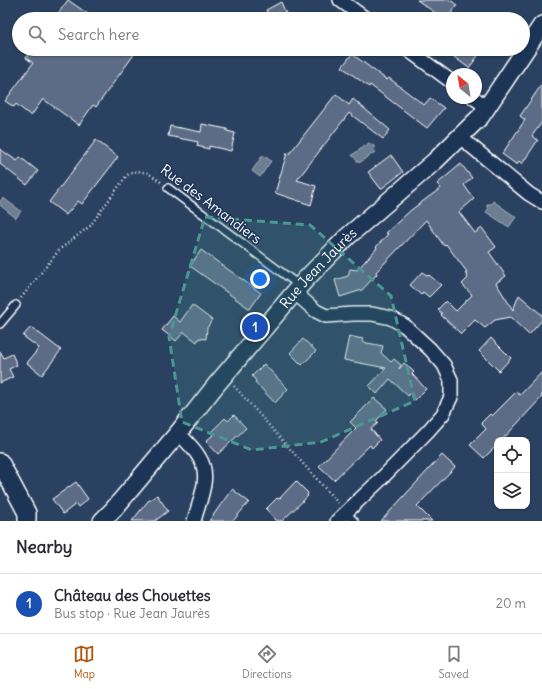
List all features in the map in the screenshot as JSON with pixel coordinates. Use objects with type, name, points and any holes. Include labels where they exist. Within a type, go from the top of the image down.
[{"type":"street","points":[[340,0],[356,12]]},
{"type":"street","name":"Rue Jean Jaurès","points":[[530,40],[542,25]]},
{"type":"street","points":[[417,56],[446,78]]},
{"type":"street","name":"Rue Jean Jaurès","points":[[482,102],[518,56]]},
{"type":"street","name":"Rue Jean Jaurès","points":[[102,521],[178,433],[297,289],[347,236],[435,161],[481,116],[481,104]]},
{"type":"street","points":[[460,137],[529,194],[542,202]]},
{"type":"street","points":[[297,289],[316,311],[326,316],[372,314],[391,318],[405,326],[430,349],[444,365],[451,380],[451,396],[443,414],[428,432],[346,518]]},
{"type":"street","points":[[178,433],[199,457],[205,471],[204,485],[194,521]]},
{"type":"street","points":[[0,462],[31,518]]},
{"type":"lane","name":"Rue des Amandiers","points":[[168,188],[297,289]]},
{"type":"lane","points":[[0,324],[16,305]]},
{"type":"path","name":"Rue des Amandiers","points":[[16,305],[60,249],[90,226],[127,175],[137,171],[148,173],[168,188]]},
{"type":"path","points":[[225,376],[346,518]]},
{"type":"highlighted area","points":[[205,217],[310,225],[391,296],[415,401],[321,442],[252,450],[182,422],[169,337]]},
{"type":"water","points":[[369,143],[374,146],[375,152],[359,163],[352,155]]},
{"type":"water","points":[[263,155],[271,161],[260,177],[252,171]]},
{"type":"water","points":[[3,198],[21,211],[16,218],[1,206],[0,201]]},
{"type":"water","points":[[493,201],[516,217],[509,227],[486,212],[488,209],[487,204],[491,204]]},
{"type":"building","points":[[68,0],[85,12],[59,12]]},
{"type":"building","points":[[417,0],[450,0],[457,5],[452,12],[434,12]]},
{"type":"building","points":[[281,2],[285,12],[267,12],[266,10]]},
{"type":"building","points":[[27,56],[133,56],[96,107],[93,105],[79,125],[43,99],[31,116],[16,104],[14,107],[5,101],[33,63],[26,58]]},
{"type":"building","points":[[350,56],[355,56],[387,80],[389,78],[424,105],[430,98],[444,108],[427,128],[370,85],[369,87],[342,67]]},
{"type":"building","points":[[455,56],[478,56],[469,68],[454,57]]},
{"type":"building","points":[[542,84],[542,122],[532,136],[538,140],[522,164],[519,161],[517,165],[502,154],[525,120],[520,116]]},
{"type":"building","points":[[336,94],[349,105],[353,99],[390,130],[383,139],[349,113],[297,180],[316,186],[311,205],[275,193],[287,153],[289,154]]},
{"type":"building","points":[[202,124],[227,129],[227,131],[235,133],[231,151],[209,146],[209,149],[197,146],[198,142],[168,136],[170,126],[201,132]]},
{"type":"building","points":[[96,140],[118,157],[82,204],[78,201],[66,215],[49,202]]},
{"type":"building","points":[[0,149],[17,161],[20,157],[38,171],[27,185],[0,164]]},
{"type":"building","points":[[391,155],[403,172],[381,189],[368,172]]},
{"type":"building","points":[[461,164],[472,178],[464,185],[474,199],[459,212],[475,233],[482,228],[496,247],[489,252],[506,276],[496,283],[513,310],[519,295],[542,315],[542,320],[529,335],[510,317],[495,320],[485,328],[475,320],[461,334],[441,315],[442,314],[438,309],[446,301],[456,311],[472,295],[462,284],[468,278],[465,273],[467,272],[446,244],[444,246],[426,220],[376,272],[377,274],[362,290],[340,297],[335,280],[348,276],[350,269],[357,270],[388,234],[386,233],[411,210],[441,188],[437,184]]},
{"type":"building","points":[[201,250],[261,293],[250,309],[190,266]]},
{"type":"building","points":[[422,272],[428,276],[429,275],[441,285],[429,297],[423,292],[421,295],[410,285]]},
{"type":"building","points":[[192,305],[212,320],[207,328],[206,339],[199,338],[197,342],[184,332],[176,341],[162,330],[173,316],[180,322]]},
{"type":"building","points":[[31,327],[61,350],[42,375],[27,363],[39,348],[23,336]]},
{"type":"building","points":[[349,336],[363,339],[362,342],[383,346],[381,353],[391,362],[394,359],[401,365],[399,369],[404,363],[414,372],[412,374],[426,389],[415,400],[409,394],[408,396],[390,379],[377,394],[369,386],[386,368],[344,360]]},
{"type":"building","points":[[491,338],[511,358],[499,371],[479,351]]},
{"type":"building","points":[[303,339],[316,351],[302,365],[290,353]]},
{"type":"building","points":[[0,351],[4,358],[12,354],[17,365],[9,369],[13,377],[0,383]]},
{"type":"building","points":[[264,364],[288,389],[275,403],[255,382],[256,381],[252,376]]},
{"type":"building","points":[[542,372],[542,397],[505,437],[494,437],[494,448],[484,458],[470,445],[486,429],[481,423],[490,414],[492,416],[516,392],[520,395]]},
{"type":"building","points":[[374,398],[387,409],[376,421],[378,423],[371,429],[380,440],[372,448],[370,445],[334,480],[319,466],[356,428],[350,422]]},
{"type":"building","points":[[234,415],[246,428],[218,454],[206,441],[213,435],[211,432],[225,418],[228,421]]},
{"type":"building","points":[[442,455],[455,467],[417,506],[432,521],[381,521]]},
{"type":"building","points":[[296,481],[308,493],[308,496],[282,521],[277,521],[266,509],[277,498],[279,499]]},
{"type":"building","points":[[76,482],[88,499],[78,507],[76,504],[63,514],[52,499]]},
{"type":"building","points":[[232,489],[249,502],[233,521],[209,521]]},
{"type":"building","points":[[157,495],[168,511],[155,521],[132,521],[148,501]]},
{"type":"place","name":"Château des Chouettes","points":[[255,327]]}]
